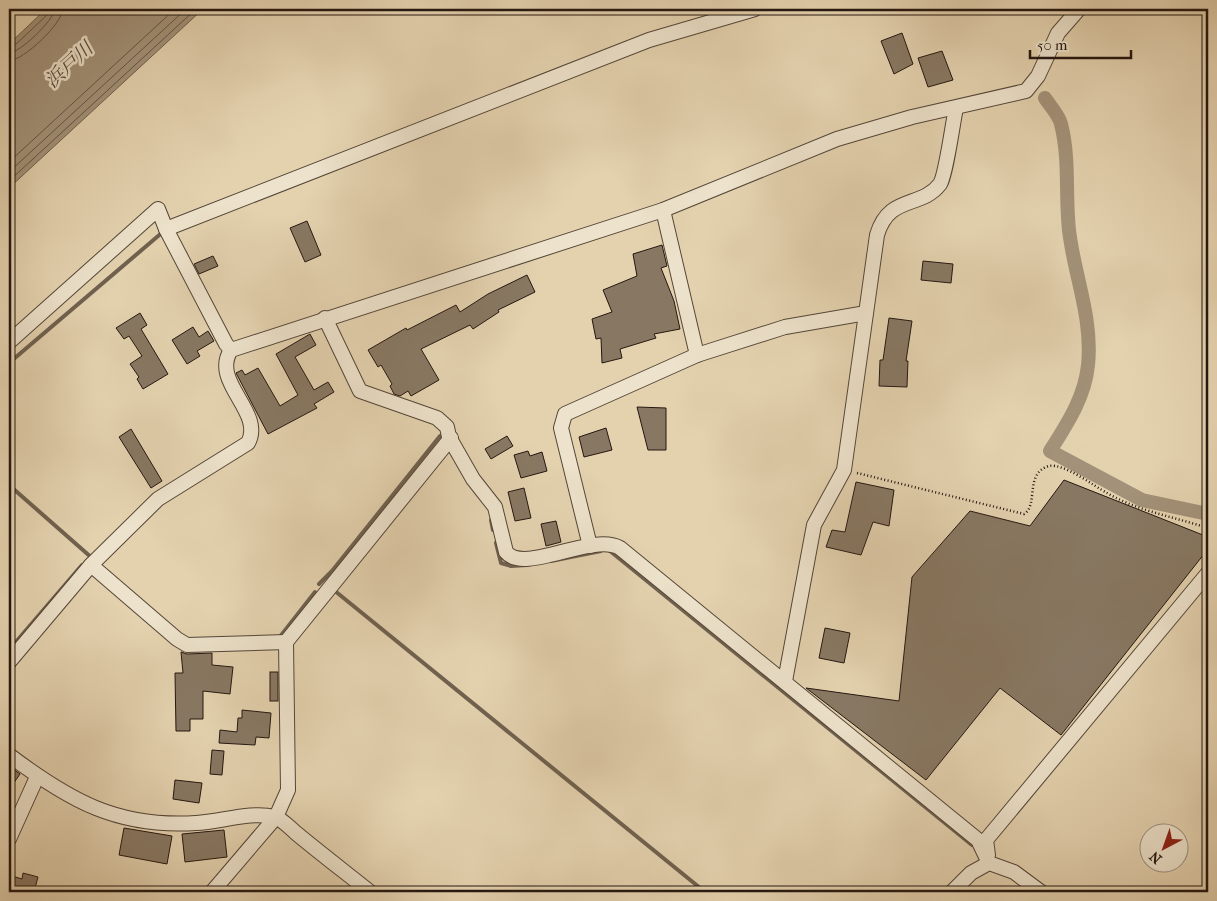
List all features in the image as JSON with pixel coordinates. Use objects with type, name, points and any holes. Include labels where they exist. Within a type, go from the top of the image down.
[{"type":"street","points":[[164,225],[649,40],[756,9]]},
{"type":"street","points":[[9,662],[91,565],[158,499],[248,443],[253,434],[251,424],[226,372],[226,357],[231,350],[663,210],[837,139],[912,117],[1026,91],[1038,76],[1058,33],[1078,9]]},
{"type":"street","points":[[785,681],[814,525],[844,470],[876,235],[881,221],[892,210],[929,192],[940,183],[956,108]]},
{"type":"street","points":[[9,342],[158,209],[164,225],[226,344],[231,350]]},
{"type":"street","points":[[663,210],[697,355]]},
{"type":"street","points":[[590,546],[561,428],[561,421],[565,414],[697,355],[785,327],[866,313]]},
{"type":"street","points":[[325,318],[360,390],[437,418],[448,426],[449,437],[473,479],[495,507],[506,552],[509,557],[523,560],[590,546],[613,544],[620,548],[978,840],[989,863],[1014,872],[1041,892]]},
{"type":"street","points":[[212,892],[276,817],[288,790],[286,642],[451,438]]},
{"type":"street","points":[[91,565],[186,645],[286,642]]},
{"type":"street","points":[[989,863],[986,840],[1208,573]]},
{"type":"street","points":[[9,756],[37,777],[96,810],[133,821],[165,824],[248,816],[276,817],[370,892]]},
{"type":"street","points":[[9,839],[37,777]]},
{"type":"street","points":[[952,892],[971,874],[989,863]]},
{"type":"path","points":[[844,470],[1024,514],[1030,504],[1033,482],[1040,472],[1050,466],[1064,468],[1118,500],[1160,515],[1208,528]]},
{"type":"water","name":"浜戸川","points":[[46,9],[203,9],[9,188],[9,44]]},
{"type":"building","points":[[902,33],[913,64],[894,74],[881,41]]},
{"type":"building","points":[[942,51],[953,80],[928,87],[918,58]]},
{"type":"building","points":[[307,221],[321,255],[305,262],[290,228]]},
{"type":"building","points":[[662,245],[667,266],[661,268],[674,301],[680,329],[654,334],[656,338],[620,349],[622,358],[602,363],[601,338],[596,339],[592,319],[612,312],[603,290],[637,276],[633,254]]},
{"type":"building","points":[[213,256],[218,266],[199,274],[194,264]]},
{"type":"building","points":[[923,261],[953,264],[951,283],[921,280]]},
{"type":"building","points":[[527,275],[535,292],[498,310],[499,312],[473,329],[470,325],[421,349],[439,380],[411,396],[408,391],[400,396],[394,394],[390,386],[392,384],[381,365],[378,367],[368,350],[406,328],[407,330],[456,305],[460,312],[488,294]]},
{"type":"building","points":[[140,313],[147,325],[141,329],[168,374],[143,389],[137,379],[139,377],[130,364],[142,356],[129,336],[124,339],[116,328]]},
{"type":"building","points":[[889,318],[912,321],[906,361],[908,361],[907,387],[879,386],[880,360],[883,360]]},
{"type":"building","points":[[193,327],[199,337],[208,331],[214,341],[197,351],[200,356],[187,364],[172,340]]},
{"type":"building","points":[[310,334],[316,345],[295,357],[314,390],[328,382],[334,392],[314,404],[317,408],[268,434],[236,373],[242,370],[245,375],[258,368],[280,406],[298,395],[276,354]]},
{"type":"building","points":[[637,407],[666,408],[666,450],[648,450]]},
{"type":"building","points":[[606,428],[612,450],[584,457],[579,437]]},
{"type":"building","points":[[131,429],[162,481],[151,488],[119,437]]},
{"type":"building","points":[[507,436],[513,446],[491,459],[485,449]]},
{"type":"building","points":[[528,451],[530,456],[542,452],[547,471],[521,478],[514,455]]},
{"type":"building","points":[[1064,480],[1208,537],[1208,549],[1061,735],[1000,688],[926,780],[806,688],[899,701],[912,577],[970,511],[1030,526]]},
{"type":"building","points":[[856,482],[894,490],[889,526],[873,522],[861,555],[826,547],[832,530],[845,532]]},
{"type":"building","points":[[524,488],[531,518],[515,521],[508,492]]},
{"type":"building","points":[[556,521],[561,542],[546,546],[541,524]]},
{"type":"building","points":[[825,628],[850,633],[844,663],[819,658]]},
{"type":"building","points":[[181,652],[187,654],[212,653],[212,665],[233,667],[230,694],[203,691],[203,719],[190,719],[190,731],[176,731],[175,673],[183,673]]},
{"type":"building","points":[[270,672],[278,672],[278,701],[270,701]]},
{"type":"building","points":[[242,710],[271,713],[269,738],[256,737],[255,745],[219,743],[220,730],[237,732],[238,718],[242,718]]},
{"type":"building","points":[[212,750],[224,751],[222,775],[210,774]]},
{"type":"building","points":[[9,766],[20,774],[9,790]]},
{"type":"building","points":[[175,780],[202,783],[199,803],[173,799]]},
{"type":"building","points":[[124,828],[172,836],[167,864],[119,855]]},
{"type":"building","points":[[224,830],[227,857],[185,862],[182,834]]},
{"type":"building","points":[[23,873],[38,877],[34,892],[9,891],[9,875],[22,879]]},
{"type":"waterway","points":[[1045,98],[1058,117],[1064,137],[1071,247],[1086,313],[1089,348],[1086,377],[1079,399],[1050,451],[1142,500],[1208,514]]},
{"type":"waterway","points":[[9,363],[164,231]]},
{"type":"waterway","points":[[319,584],[332,571],[440,436]]},
{"type":"waterway","points":[[9,485],[92,558]]},
{"type":"waterway","points":[[491,520],[493,530]]},
{"type":"waterway","points":[[496,543],[501,563],[511,566],[527,565]]},
{"type":"waterway","points":[[551,561],[601,551]]},
{"type":"waterway","points":[[610,551],[972,845]]},
{"type":"waterway","points":[[9,650],[82,565]]},
{"type":"waterway","points":[[335,591],[705,892]]},
{"type":"waterway","points":[[279,638],[315,592]]}]
